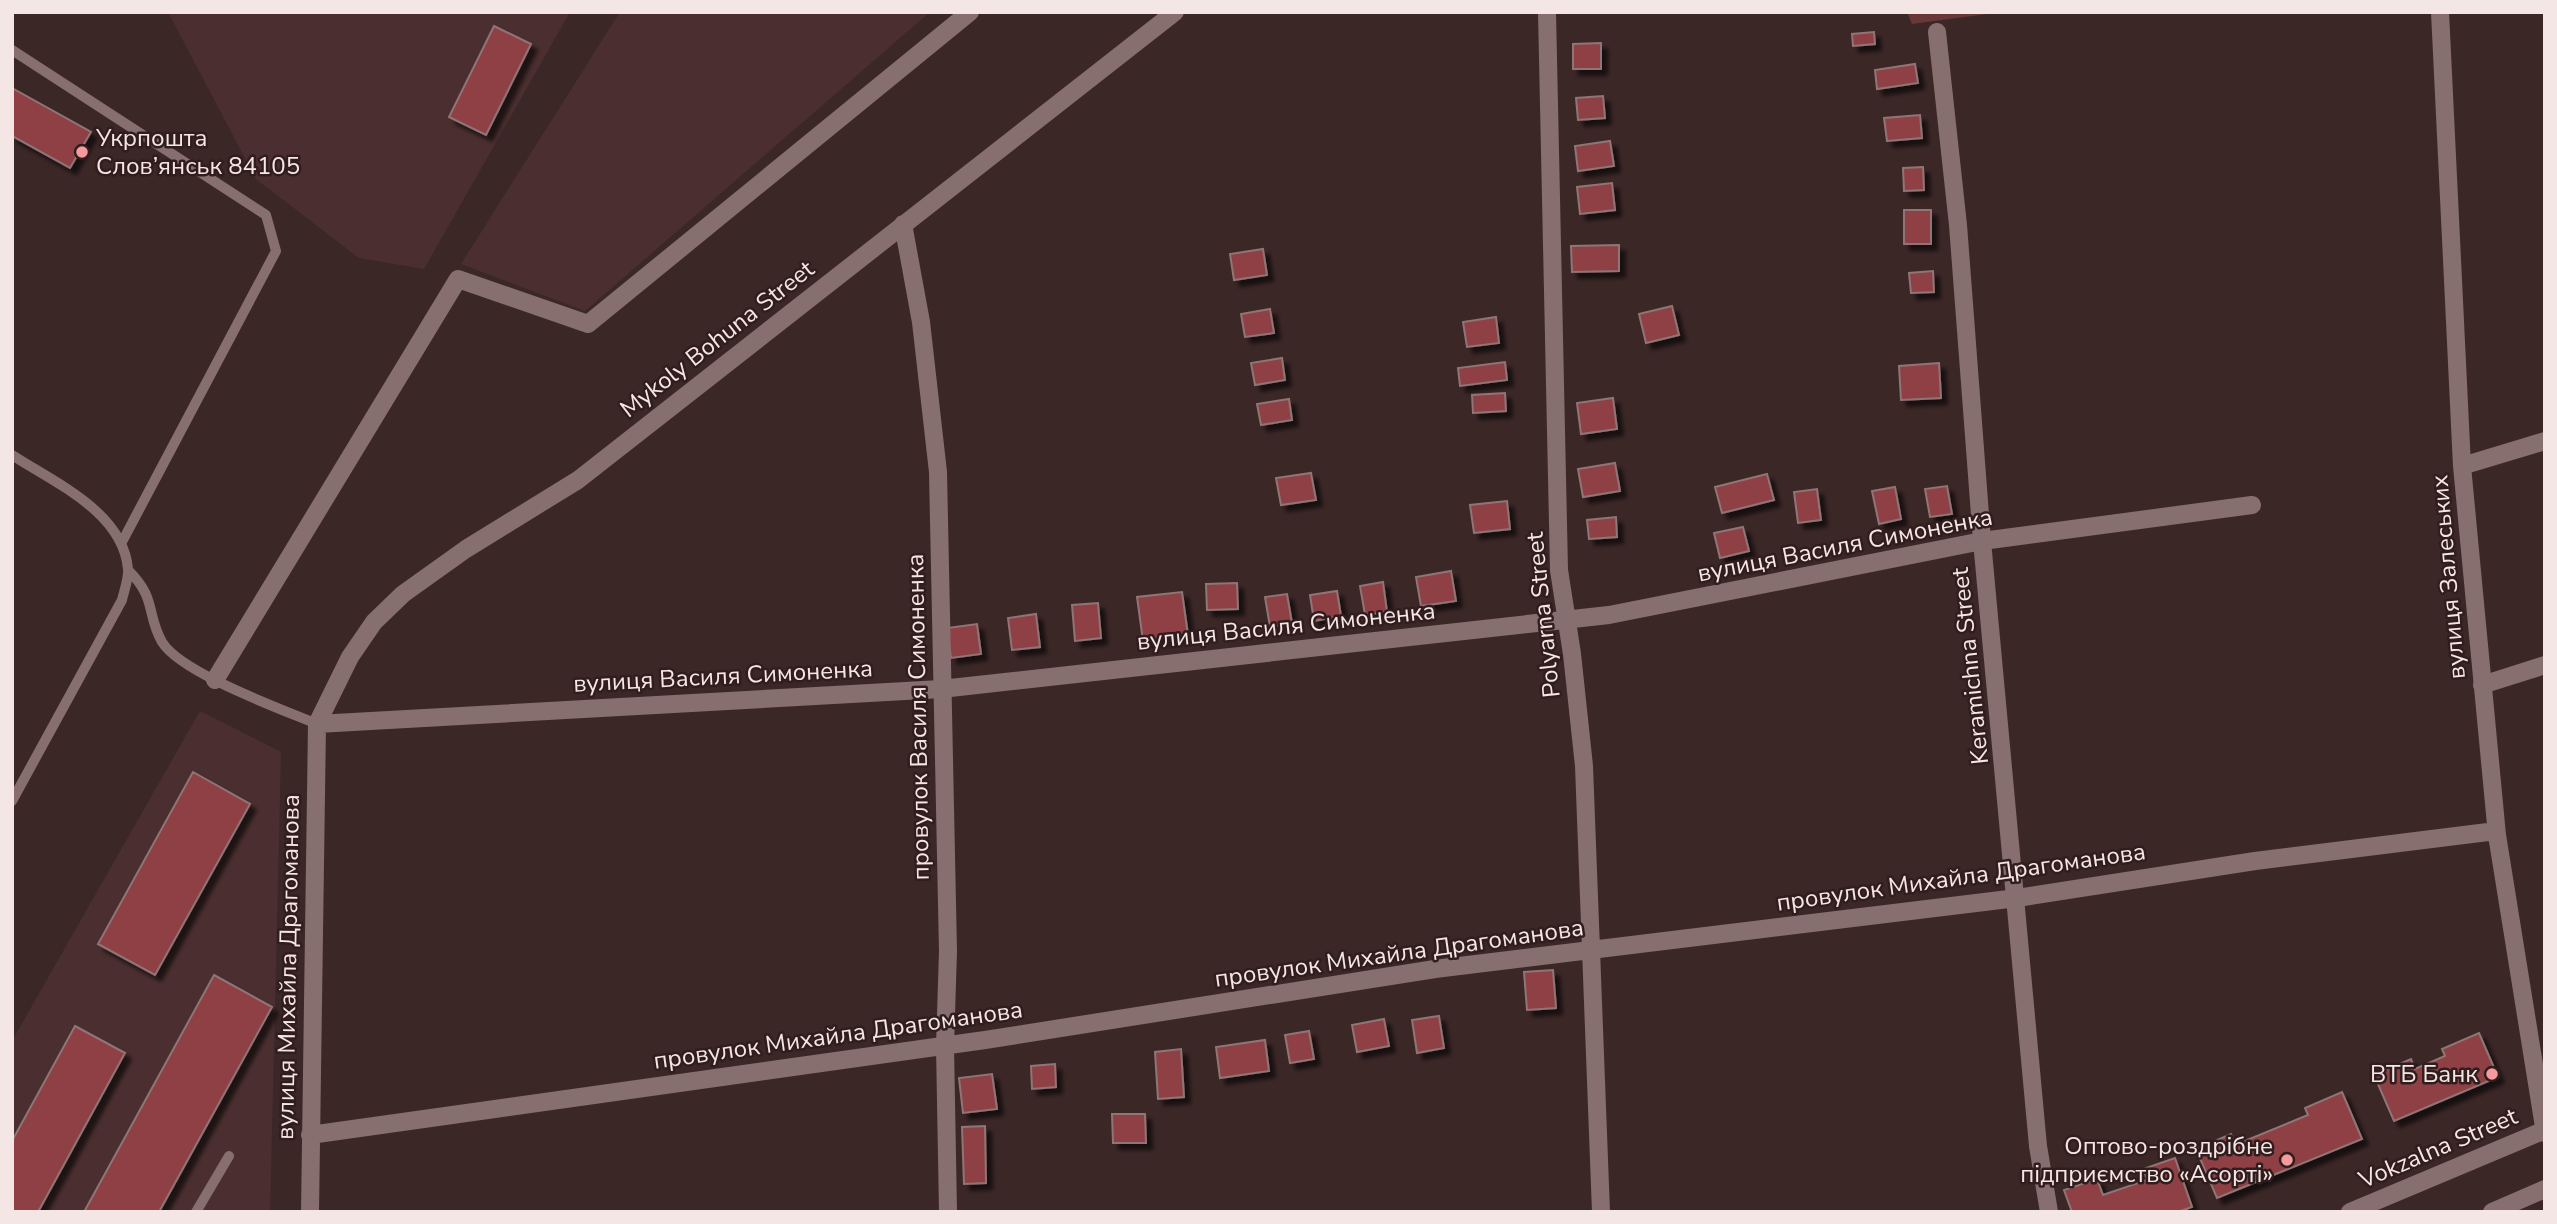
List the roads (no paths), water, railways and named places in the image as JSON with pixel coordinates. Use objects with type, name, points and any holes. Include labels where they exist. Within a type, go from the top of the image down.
[{"type":"street","points":[[215,680],[458,279],[588,324],[970,12]]},
{"type":"street","name":"Mykoly Bohuna Street","points":[[317,724],[350,657],[374,622],[403,594],[466,549],[578,480],[1175,12]]},
{"type":"street","name":"Polyarna Street","points":[[1547,12],[1556,500],[1564,619],[1572,654],[1584,766],[1595,1119],[1601,1212]]},
{"type":"street","name":"вулиця Залеських","points":[[2440,12],[2462,466],[2482,685],[2496,831],[2544,1131]]},
{"type":"street","name":"Keramichna Street","points":[[1937,32],[1958,225],[1982,541],[2038,1146],[2049,1212]]},
{"type":"street","name":"провулок Василя Симоненка","points":[[904,224],[921,322],[938,472],[948,951],[945,1046],[948,1212]]},
{"type":"street","points":[[2462,466],[2545,441]]},
{"type":"street","name":"вулиця Василя Симоненка","points":[[317,724],[941,689],[1564,619],[1648,608],[1982,541],[2252,505]]},
{"type":"street","points":[[2482,685],[2545,665]]},
{"type":"street","name":"вулиця Михайла Драгоманова","points":[[310,1212],[317,724]]},
{"type":"street","name":"провулок Михайла Драгоманова","points":[[310,1135],[945,1046],[1436,969],[2017,898],[2255,861],[2496,831]]},
{"type":"street","name":"Vokzalna Street","points":[[2350,1212],[2544,1131]]},
{"type":"street","points":[[2491,1212],[2545,1189]]},
{"type":"lane","points":[[12,50],[266,215],[276,251],[122,542]]},
{"type":"lane","points":[[12,455],[102,515],[122,542],[129,571],[121,600],[12,802]]},
{"type":"lane","points":[[129,571],[145,588],[163,643],[195,671],[317,724]]},
{"type":"lane","points":[[196,1212],[229,1156]]},
{"type":"place","name":"Укрпошта Слов’янськ 84105","points":[[82,152]]},
{"type":"place","name":"ВТБ Банк","points":[[2492,1074]]},
{"type":"place","name":"Оптово-роздрібне підприємство «Асортi»","points":[[2287,1160]]}]
